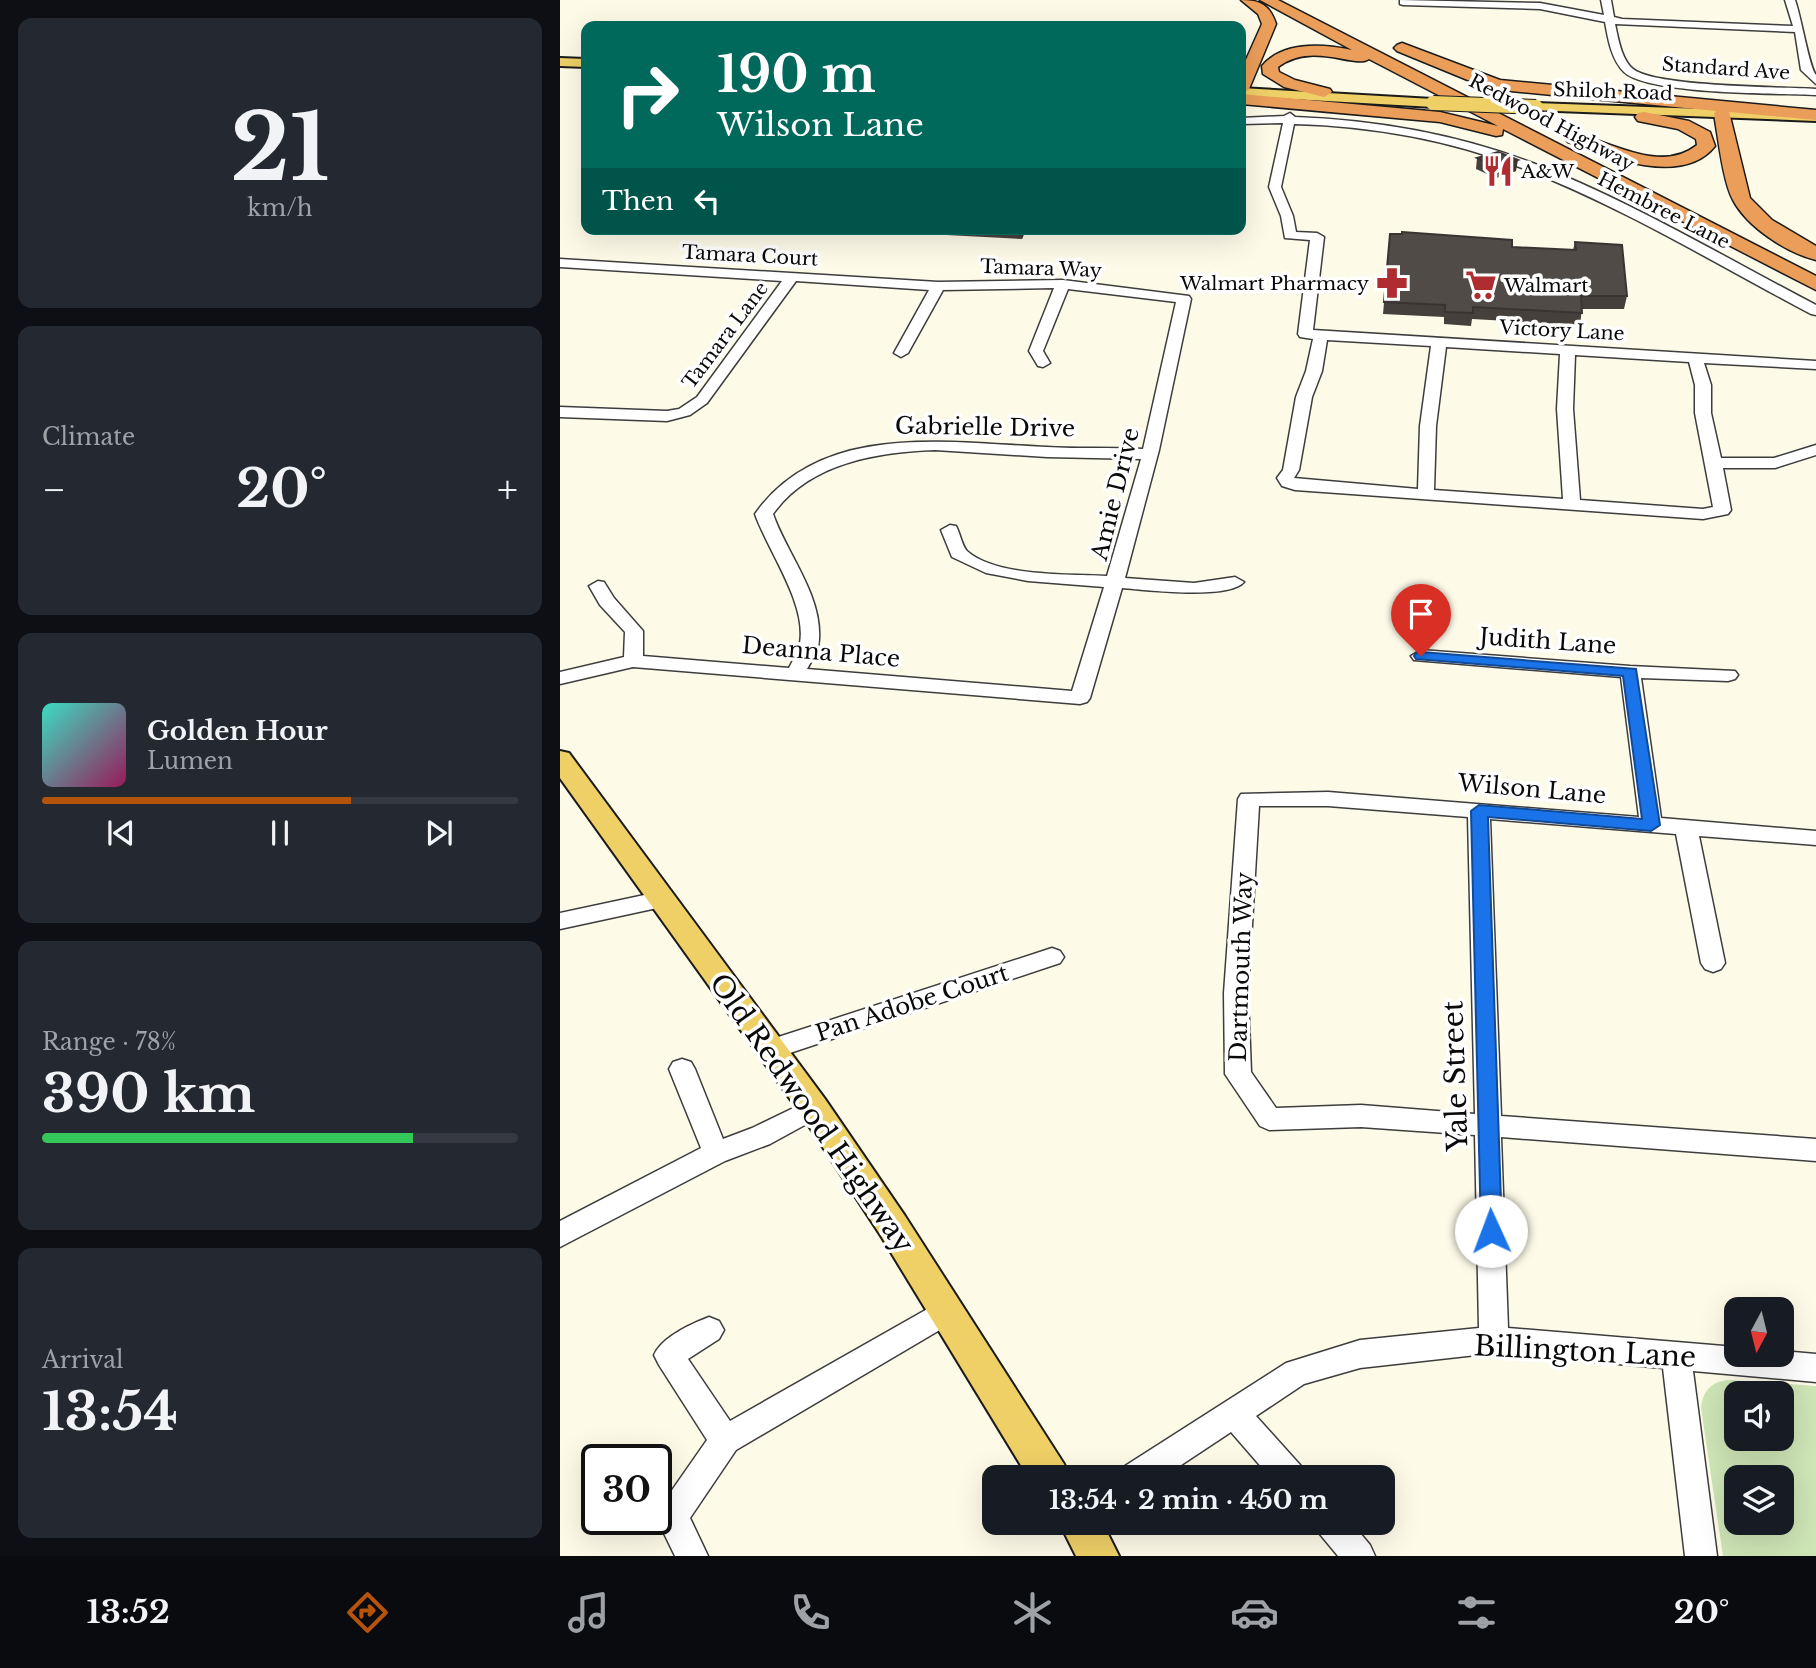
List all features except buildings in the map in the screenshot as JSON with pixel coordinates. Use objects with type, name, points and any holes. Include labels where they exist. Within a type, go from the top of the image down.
[{"type":"highway","points":[[1246,79],[1269,23],[1265,12],[1248,0]]},
{"type":"highway","name":"Redwood Highway","points":[[1266,0],[1816,284]]},
{"type":"highway","name":"Redwood Highway","points":[[1291,0],[1529,111],[1816,267]]},
{"type":"highway","points":[[1322,16],[1481,80],[1500,85],[1816,116]]},
{"type":"highway","points":[[1394,101],[1298,87],[1273,76],[1270,66],[1280,58],[1300,52],[1346,53],[1458,97]]},
{"type":"highway","points":[[1246,99],[1467,122],[1511,136],[1693,221]]},
{"type":"highway","points":[[1529,111],[1603,150],[1630,158],[1682,159],[1698,154],[1706,146],[1704,136],[1683,124],[1587,109]]},
{"type":"highway","points":[[1775,116],[1724,121],[1741,198],[1748,209],[1774,231],[1816,254]]},
{"type":"main road","points":[[560,62],[581,64]]},
{"type":"main road","name":"Shiloh Road","points":[[1246,91],[1529,111],[1587,109],[1724,121]]},
{"type":"main road","points":[[1775,116],[1816,116]]},
{"type":"main road","name":"Old Redwood Highway","points":[[560,760],[814,1108],[893,1226],[1042,1465]]},
{"type":"main road","points":[[1087,1535],[1099,1556]]},
{"type":"street","name":"Standard Ave","points":[[1606,0],[1622,64],[1631,74],[1642,79],[1816,92]]},
{"type":"street","points":[[1790,0],[1797,13],[1797,29],[1807,58],[1806,70],[1816,81]]},
{"type":"street","points":[[1403,2],[1540,6],[1610,20],[1797,29]]},
{"type":"street","name":"Hembree Lane","points":[[1246,115],[1359,122],[1443,136],[1547,167],[1816,302]]},
{"type":"street","points":[[1290,118],[1275,187],[1287,216],[1290,235],[1317,237],[1314,371],[1304,397],[1291,470],[1285,478],[1288,482],[1304,486],[1715,513],[1722,510],[1703,412],[1703,385],[1695,357]]},
{"type":"street","name":"Hembree Lane","points":[[1246,121],[1290,118],[1392,131],[1476,149],[1561,179],[1816,311]]},
{"type":"street","name":"Tamara Court","points":[[560,263],[938,286]]},
{"type":"street","name":"Tamara Lane","points":[[560,412],[653,417],[684,412],[702,400],[792,277]]},
{"type":"street","points":[[1043,363],[1036,351],[1063,284]]},
{"type":"street","name":"Tamara Way","points":[[938,286],[1063,284],[1184,299]]},
{"type":"street","points":[[901,353],[938,286]]},
{"type":"street","name":"Amie Drive","points":[[1080,698],[1115,582],[1172,363],[1184,299]]},
{"type":"street","name":"Victory Lane","points":[[1313,334],[1816,365]]},
{"type":"street","points":[[1426,494],[1428,426],[1439,342]]},
{"type":"street","points":[[1568,350],[1565,409],[1572,505]]},
{"type":"street","name":"Gabrielle Drive","points":[[795,674],[810,642],[809,615],[770,534],[764,514],[775,498],[805,475],[843,458],[891,446],[935,444],[1049,452],[1148,454]]},
{"type":"street","points":[[1714,463],[1775,463],[1816,450]]},
{"type":"street","points":[[950,530],[958,553],[986,568],[1028,576],[1194,588],[1235,582]]},
{"type":"street","points":[[598,586],[607,601],[634,631],[633,662]]},
{"type":"street","name":"Judith Lane","points":[[1421,656],[1630,672],[1728,675]]},
{"type":"street","name":"Deanna Place","points":[[560,678],[633,662],[1080,698]]},
{"type":"street","points":[[1630,672],[1651,825]]},
{"type":"street","name":"Dartmouth Way","points":[[1328,799],[1249,799],[1236,993],[1238,1074],[1269,1119],[1362,1116],[1816,1150]]},
{"type":"street","name":"Wilson Lane","points":[[1328,799],[1816,838]]},
{"type":"street","name":"Yale Street","points":[[1479,811],[1494,1340]]},
{"type":"street","points":[[1686,828],[1713,962]]},
{"type":"street","points":[[560,921],[663,899]]},
{"type":"street","name":"Pan Adobe Court","points":[[772,1049],[1052,957]]},
{"type":"street","points":[[682,1069],[716,1153]]},
{"type":"street","points":[[560,1236],[716,1153],[761,1136],[814,1108]]},
{"type":"street","points":[[692,1556],[671,1517],[725,1440],[945,1312]]},
{"type":"street","points":[[709,1330],[669,1355],[725,1440]]},
{"type":"street","name":"Billington Lane","points":[[1155,1465],[1296,1373],[1360,1354],[1494,1340],[1816,1368]]},
{"type":"street","points":[[1676,1356],[1701,1556]]},
{"type":"street","points":[[1235,1414],[1280,1465]]},
{"type":"street","points":[[1341,1535],[1359,1556]]},
{"type":"green space","points":[[1724,1381],[1724,1451],[1794,1451],[1794,1384],[1816,1386],[1816,1556],[1723,1556],[1701,1408],[1706,1391]]},
{"type":"place","name":"A&W","points":[[1498,171]]},
{"type":"place","name":"Walmart Pharmacy","points":[[1392,283]]},
{"type":"place","name":"Walmart","points":[[1481,285]]},
{"type":"route","points":[[1421,656],[1630,672],[1651,825],[1479,811],[1491,1231]]}]
